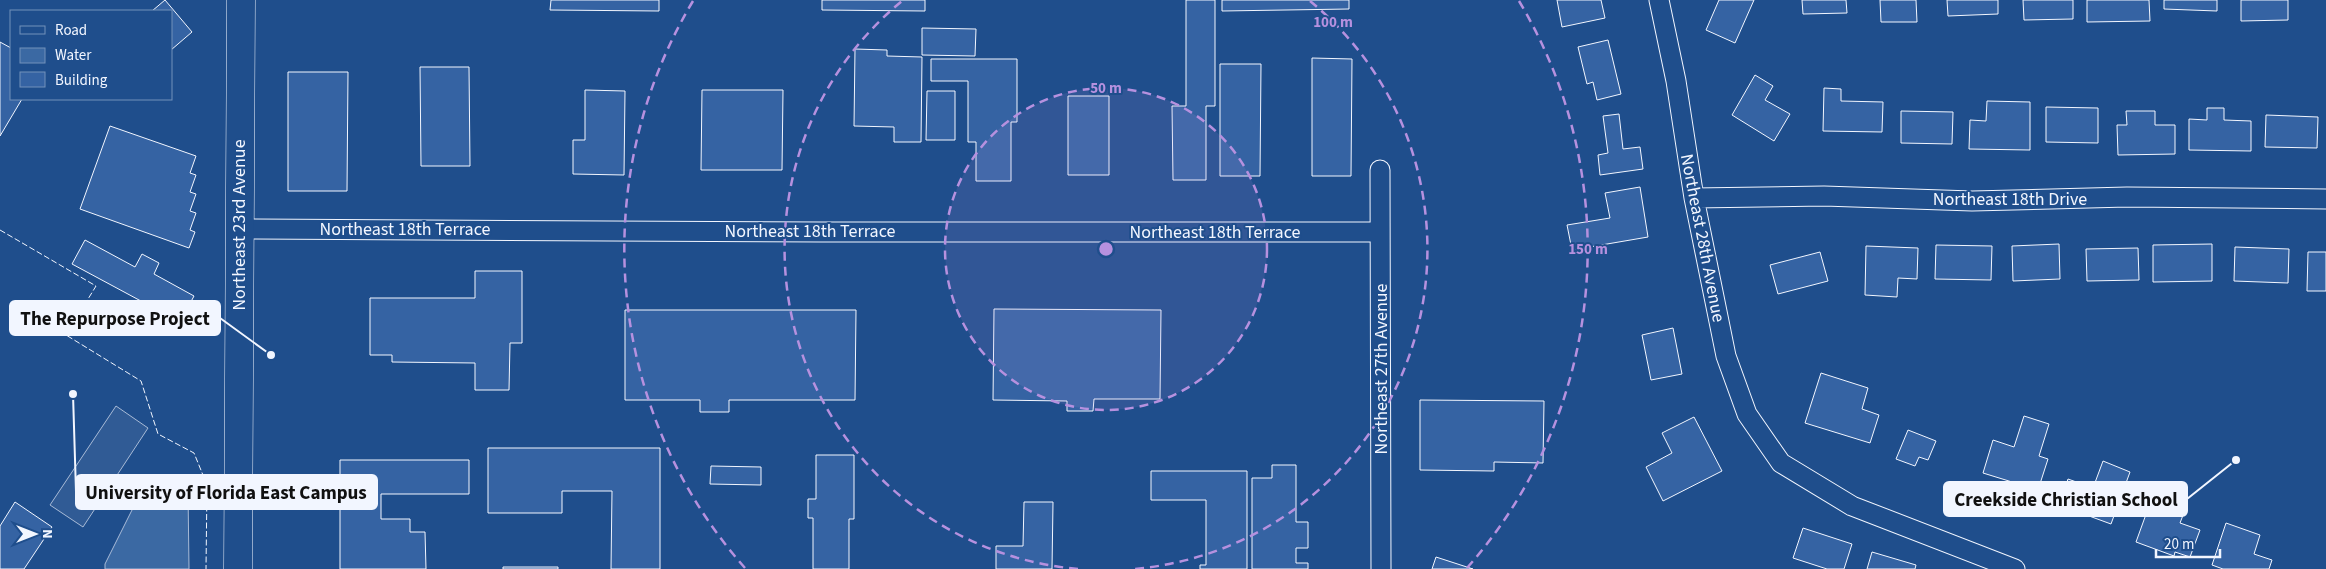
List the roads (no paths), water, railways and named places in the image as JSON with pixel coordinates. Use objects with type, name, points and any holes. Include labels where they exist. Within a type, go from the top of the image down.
[{"type":"main road","name":"Northeast 23rd Avenue","points":[[238,569],[240,0]]},
{"type":"street","name":"Northeast 28th Avenue","points":[[1659,0],[1676,81],[1694,198],[1726,356],[1747,414],[1781,463],[1852,506],[2016,569]]},
{"type":"street","name":"Northeast 27th Avenue","points":[[1380,170],[1381,569]]},
{"type":"street","name":"Northeast 18th Drive","points":[[1694,198],[1824,196],[1972,201],[2127,198],[2326,199]]},
{"type":"street","name":"Northeast 18th Terrace","points":[[239,229],[1380,232]]},
{"type":"water","points":[[161,477],[183,481],[188,490],[189,569],[105,569],[105,564],[144,486],[152,479]]},
{"type":"place","name":"The Repurpose Project","points":[[271,355]]},
{"type":"place","name":"University of Florida East Campus","points":[[73,394]]},
{"type":"place","name":"Creekside Christian School","points":[[2236,460]]}]
